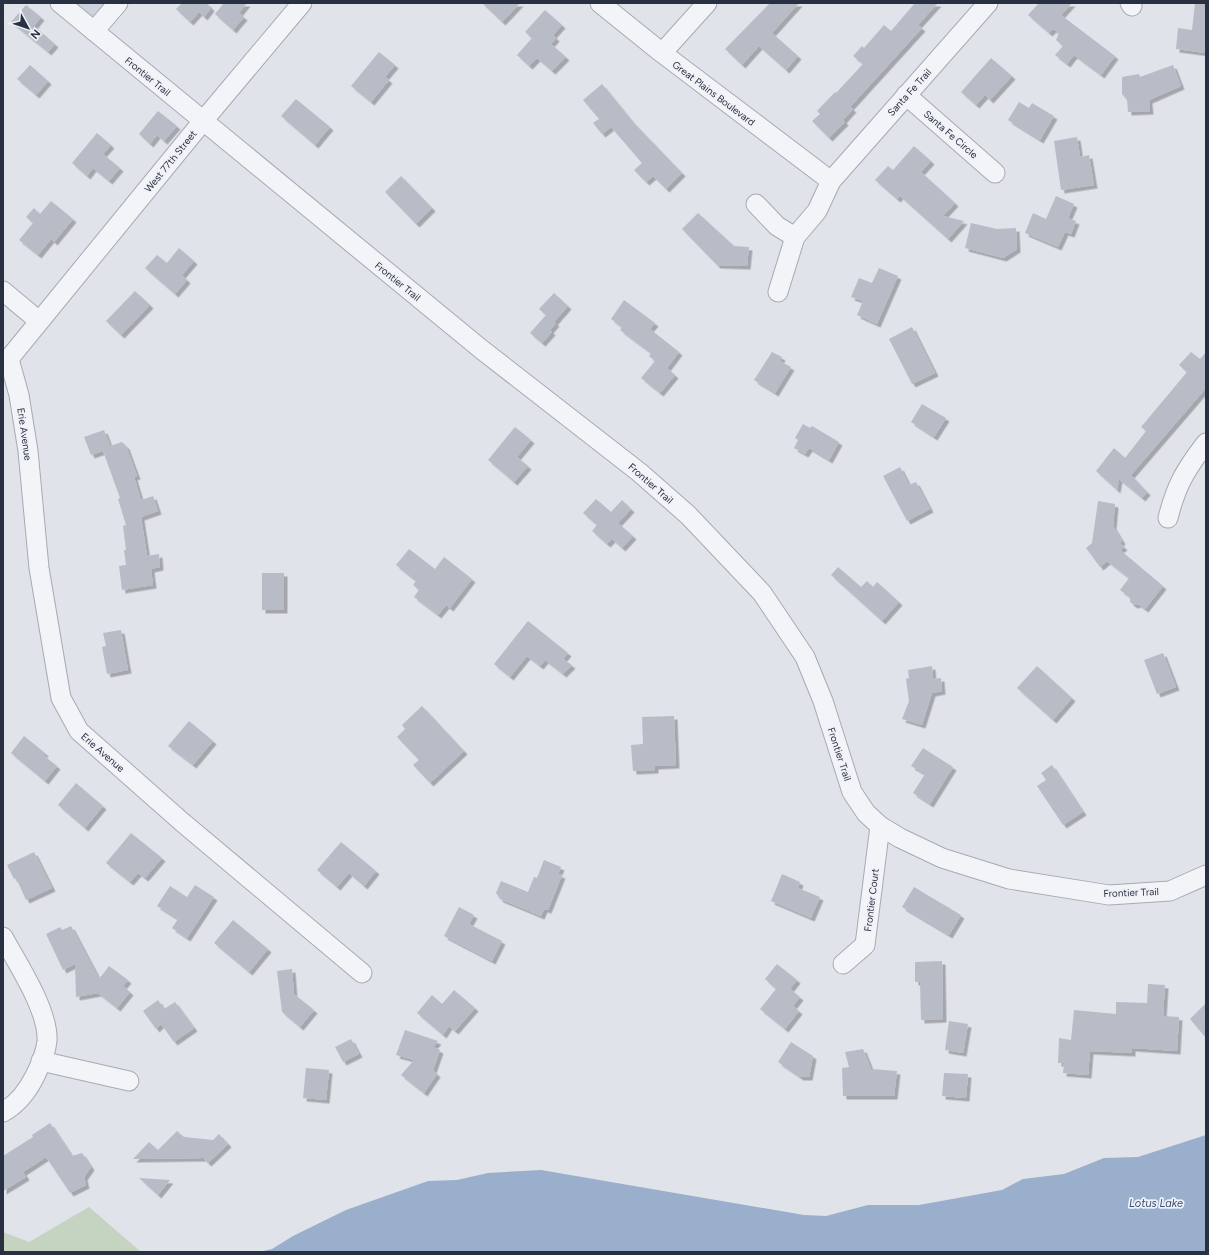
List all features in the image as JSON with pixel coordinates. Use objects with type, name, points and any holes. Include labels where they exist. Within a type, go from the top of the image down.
[{"type":"street","name":"Frontier Trail","points":[[60,3],[475,344],[639,472],[688,515],[762,593],[805,657],[823,701],[852,792],[866,813],[880,826],[900,838],[942,858],[1009,879],[1109,895],[1170,891],[1206,875]]},
{"type":"street","points":[[94,31],[118,3]]},
{"type":"street","name":"West 77th Street","points":[[6,362],[203,121],[302,3]]},
{"type":"street","name":"Great Plains Boulevard","points":[[600,3],[662,53],[831,181]]},
{"type":"street","points":[[662,53],[707,3]]},
{"type":"street","name":"Santa Fe Trail","points":[[795,237],[817,210],[831,181],[988,3]]},
{"type":"street","name":"Santa Fe Circle","points":[[906,95],[995,173]]},
{"type":"street","points":[[756,204],[777,226],[795,237],[778,292]]},
{"type":"street","points":[[3,291],[39,321]]},
{"type":"street","name":"Erie Avenue","points":[[6,362],[19,395],[28,451],[40,568],[61,698],[79,731],[187,826],[362,973]]},
{"type":"street","points":[[1168,518],[1175,492],[1190,463],[1206,443]]},
{"type":"street","name":"Frontier Court","points":[[843,964],[865,945],[880,826]]},
{"type":"street","points":[[3,937],[37,1000],[44,1018],[47,1040],[41,1061],[29,1088],[12,1107],[3,1112]]},
{"type":"street","points":[[41,1061],[129,1081]]},
{"type":"shaded area","points":[[60,3],[118,3],[94,31]]},
{"type":"green space","points":[[89,1207],[141,1252],[3,1252],[3,1232],[29,1242]]},
{"type":"water","name":"Lotus Lake","points":[[1206,1135],[1206,1252],[259,1252],[272,1249],[293,1236],[346,1210],[428,1181],[457,1180],[488,1173],[541,1170],[804,1215],[826,1216],[868,1205],[919,1205],[1002,1190],[1023,1179],[1064,1174],[1104,1158],[1138,1157]]},
{"type":"building","points":[[182,3],[207,3],[211,8],[204,17],[199,12],[190,22],[176,9]]},
{"type":"building","points":[[224,3],[247,3],[239,13],[244,17],[233,30],[215,14]]},
{"type":"building","points":[[482,3],[520,3],[502,22]]},
{"type":"building","points":[[770,3],[799,3],[772,33],[798,56],[786,70],[759,46],[742,65],[725,49]]},
{"type":"building","points":[[915,3],[938,3],[918,25],[922,28],[850,107],[853,109],[843,120],[845,122],[829,138],[812,121],[820,114],[817,111],[863,64],[853,56],[862,46],[864,48],[884,25],[891,31]]},
{"type":"building","points":[[1039,3],[1072,3],[1061,15],[1115,56],[1101,75],[1074,55],[1067,64],[1055,55],[1063,46],[1056,40],[1059,33],[1053,29],[1049,33],[1028,15]]},
{"type":"building","points":[[1195,3],[1206,3],[1206,53],[1176,49],[1178,28],[1192,30]]},
{"type":"building","points":[[26,5],[41,17],[34,26],[55,44],[48,52],[11,22]]},
{"type":"building","points":[[545,10],[562,25],[553,35],[556,38],[551,44],[566,57],[552,71],[537,58],[529,66],[517,55],[532,38],[525,32]]},
{"type":"building","points":[[379,52],[395,65],[385,77],[389,80],[371,102],[351,86]]},
{"type":"building","points":[[991,58],[1012,76],[990,100],[985,95],[976,105],[961,92]]},
{"type":"building","points":[[30,65],[48,81],[36,95],[17,79]]},
{"type":"building","points":[[1173,65],[1181,86],[1149,100],[1150,111],[1128,112],[1127,100],[1122,94],[1122,77],[1139,74],[1140,77]]},
{"type":"building","points":[[602,84],[632,121],[682,173],[666,189],[653,176],[646,182],[634,170],[642,163],[611,127],[602,134],[593,123],[599,119],[583,100]]},
{"type":"building","points":[[296,99],[330,127],[315,145],[281,116]]},
{"type":"building","points":[[1019,102],[1029,108],[1032,103],[1054,116],[1040,140],[1008,120]]},
{"type":"building","points":[[158,111],[177,126],[164,141],[157,135],[150,144],[139,134]]},
{"type":"building","points":[[97,133],[111,145],[103,154],[120,168],[109,181],[93,168],[87,176],[72,163]]},
{"type":"building","points":[[1077,137],[1080,157],[1089,155],[1094,185],[1061,190],[1054,141]]},
{"type":"building","points":[[914,146],[931,161],[921,172],[955,203],[943,216],[964,221],[948,239],[900,196],[897,199],[875,180],[888,166],[893,170]]},
{"type":"building","points":[[401,176],[432,208],[416,224],[385,192]]},
{"type":"building","points":[[1056,196],[1074,204],[1068,218],[1076,221],[1071,234],[1065,232],[1058,247],[1025,233],[1033,213],[1046,219]]},
{"type":"building","points":[[51,201],[73,219],[54,242],[51,239],[38,255],[19,240],[33,223],[26,217],[34,208],[40,214]]},
{"type":"building","points":[[698,213],[734,246],[749,247],[747,266],[717,265],[682,229]]},
{"type":"building","points":[[971,223],[997,229],[1016,228],[1017,249],[1003,258],[965,248]]},
{"type":"building","points":[[179,248],[194,261],[182,275],[187,280],[175,294],[145,268],[157,255],[167,263]]},
{"type":"building","points":[[879,268],[898,276],[877,324],[857,315],[863,301],[851,297],[859,278],[872,283]]},
{"type":"building","points":[[135,291],[150,305],[121,335],[106,321]]},
{"type":"building","points":[[554,293],[568,306],[554,322],[556,323],[550,330],[552,332],[542,343],[530,333],[546,315],[539,309]]},
{"type":"building","points":[[624,300],[655,323],[650,329],[679,352],[667,368],[675,375],[660,393],[641,378],[655,361],[649,356],[651,353],[620,330],[622,327],[611,319]]},
{"type":"building","points":[[912,327],[935,373],[912,384],[889,339]]},
{"type":"building","points":[[772,352],[782,357],[780,361],[791,367],[775,393],[754,380]]},
{"type":"building","points":[[1191,352],[1200,359],[1206,352],[1206,388],[1131,475],[1147,492],[1142,498],[1119,479],[1117,490],[1096,471],[1114,448],[1125,458],[1146,431],[1141,427],[1187,372],[1179,365]]},
{"type":"building","points":[[922,404],[946,418],[934,437],[911,422]]},
{"type":"building","points":[[803,424],[810,428],[812,426],[839,442],[829,460],[809,448],[805,454],[794,448],[798,440],[795,438]]},
{"type":"building","points":[[515,427],[531,440],[517,457],[528,466],[514,482],[488,460]]},
{"type":"building","points":[[104,430],[110,446],[122,442],[126,446],[137,476],[134,477],[141,500],[153,496],[158,511],[141,517],[147,556],[159,554],[160,567],[151,569],[153,585],[122,590],[119,566],[126,565],[123,526],[126,525],[118,499],[120,498],[103,451],[91,455],[84,437]]},
{"type":"building","points":[[900,467],[909,485],[916,482],[930,509],[907,521],[883,476]]},
{"type":"building","points":[[596,499],[611,512],[622,500],[631,509],[618,523],[633,536],[622,548],[612,539],[607,544],[592,531],[597,525],[583,513]]},
{"type":"building","points":[[1098,501],[1115,504],[1113,526],[1122,541],[1120,543],[1124,547],[1120,550],[1163,586],[1145,609],[1138,604],[1134,605],[1130,602],[1130,597],[1120,590],[1129,578],[1107,561],[1100,567],[1086,548],[1092,543]]},
{"type":"building","points":[[409,549],[435,569],[444,557],[472,579],[450,608],[446,605],[438,615],[414,597],[419,590],[413,585],[416,581],[396,565]]},
{"type":"building","points":[[838,567],[861,587],[867,581],[873,587],[877,582],[899,602],[882,621],[831,575]]},
{"type":"building","points":[[262,573],[284,573],[284,610],[262,610]]},
{"type":"building","points":[[528,621],[568,653],[563,659],[572,665],[563,674],[545,660],[540,666],[527,656],[510,677],[494,664]]},
{"type":"building","points":[[121,630],[128,670],[107,674],[102,647],[106,646],[103,633]]},
{"type":"building","points":[[1163,653],[1176,687],[1157,694],[1144,660]]},
{"type":"building","points":[[932,666],[933,679],[941,678],[942,691],[932,693],[922,725],[902,719],[909,701],[906,679],[909,678],[908,670]]},
{"type":"building","points":[[1037,666],[1072,698],[1053,720],[1017,688]]},
{"type":"building","points":[[422,706],[464,751],[430,783],[413,765],[419,760],[397,737],[405,729],[402,725]]},
{"type":"building","points":[[674,716],[676,765],[655,766],[655,770],[633,771],[631,745],[643,744],[642,717]]},
{"type":"building","points":[[189,721],[213,741],[193,765],[168,746]]},
{"type":"building","points":[[24,736],[45,753],[43,755],[57,766],[45,781],[11,753]]},
{"type":"building","points":[[923,748],[953,767],[930,804],[913,793],[925,774],[911,766]]},
{"type":"building","points":[[1052,765],[1083,812],[1063,825],[1037,786],[1046,780],[1041,773]]},
{"type":"building","points":[[76,783],[103,806],[85,828],[58,805]]},
{"type":"building","points":[[131,833],[162,858],[145,878],[138,873],[130,882],[106,863]]},
{"type":"building","points":[[341,842],[376,871],[364,886],[349,873],[337,887],[317,870]]},
{"type":"building","points":[[34,852],[52,888],[26,900],[16,878],[14,879],[7,865]]},
{"type":"building","points":[[544,860],[561,867],[558,874],[562,875],[548,910],[544,909],[541,916],[500,899],[496,893],[501,881],[528,892],[534,877],[537,878]]},
{"type":"building","points":[[782,874],[800,882],[798,888],[820,897],[811,918],[771,901]]},
{"type":"building","points":[[195,885],[214,897],[187,938],[172,928],[178,919],[157,906],[170,886],[187,897]]},
{"type":"building","points":[[914,887],[961,915],[949,935],[902,907]]},
{"type":"building","points":[[459,907],[474,915],[469,924],[502,941],[492,961],[444,936]]},
{"type":"building","points":[[233,920],[268,949],[249,972],[214,943]]},
{"type":"building","points":[[71,926],[99,979],[109,966],[128,980],[123,986],[130,992],[117,1008],[98,993],[76,997],[75,964],[63,970],[46,934],[60,927],[62,930]]},
{"type":"building","points":[[942,961],[943,1019],[921,1020],[920,982],[915,982],[915,962]]},
{"type":"building","points":[[777,964],[797,980],[790,989],[800,997],[793,1006],[799,1011],[785,1029],[760,1009],[776,989],[765,979]]},
{"type":"building","points":[[292,969],[294,994],[314,1010],[300,1027],[282,1012],[277,971]]},
{"type":"building","points":[[1148,984],[1165,985],[1163,1016],[1179,1017],[1177,1051],[1132,1048],[1132,1053],[1090,1051],[1088,1075],[1063,1073],[1064,1063],[1058,1063],[1059,1038],[1071,1040],[1074,1010],[1116,1014],[1116,1002],[1147,1003]]},
{"type":"building","points":[[454,990],[475,1008],[455,1031],[449,1026],[443,1035],[417,1013],[432,995],[442,1004]]},
{"type":"building","points":[[158,1000],[164,1009],[175,1002],[194,1028],[174,1042],[161,1024],[156,1029],[143,1011]]},
{"type":"building","points":[[1206,1003],[1206,1038],[1190,1019]]},
{"type":"building","points":[[949,1021],[968,1024],[963,1053],[945,1050]]},
{"type":"building","points":[[405,1030],[438,1041],[433,1047],[440,1050],[433,1070],[437,1074],[424,1093],[401,1075],[414,1060],[396,1055]]},
{"type":"building","points":[[351,1039],[359,1054],[343,1062],[335,1047]]},
{"type":"building","points":[[791,1042],[813,1056],[809,1077],[800,1077],[778,1062]]},
{"type":"building","points":[[863,1049],[871,1069],[897,1071],[894,1096],[843,1096],[842,1068],[849,1067],[845,1052]]},
{"type":"building","points":[[306,1068],[329,1070],[326,1100],[303,1098]]},
{"type":"building","points":[[944,1073],[968,1074],[966,1098],[942,1096]]},
{"type":"building","points":[[50,1123],[72,1156],[82,1153],[91,1167],[84,1177],[86,1185],[70,1193],[46,1157],[23,1172],[26,1177],[3,1191],[3,1156],[33,1137],[32,1135]]},
{"type":"building","points":[[177,1131],[184,1137],[213,1140],[219,1134],[228,1144],[208,1163],[203,1158],[133,1159],[149,1142],[158,1150]]},
{"type":"building","points":[[139,1178],[170,1180],[158,1195]]}]
